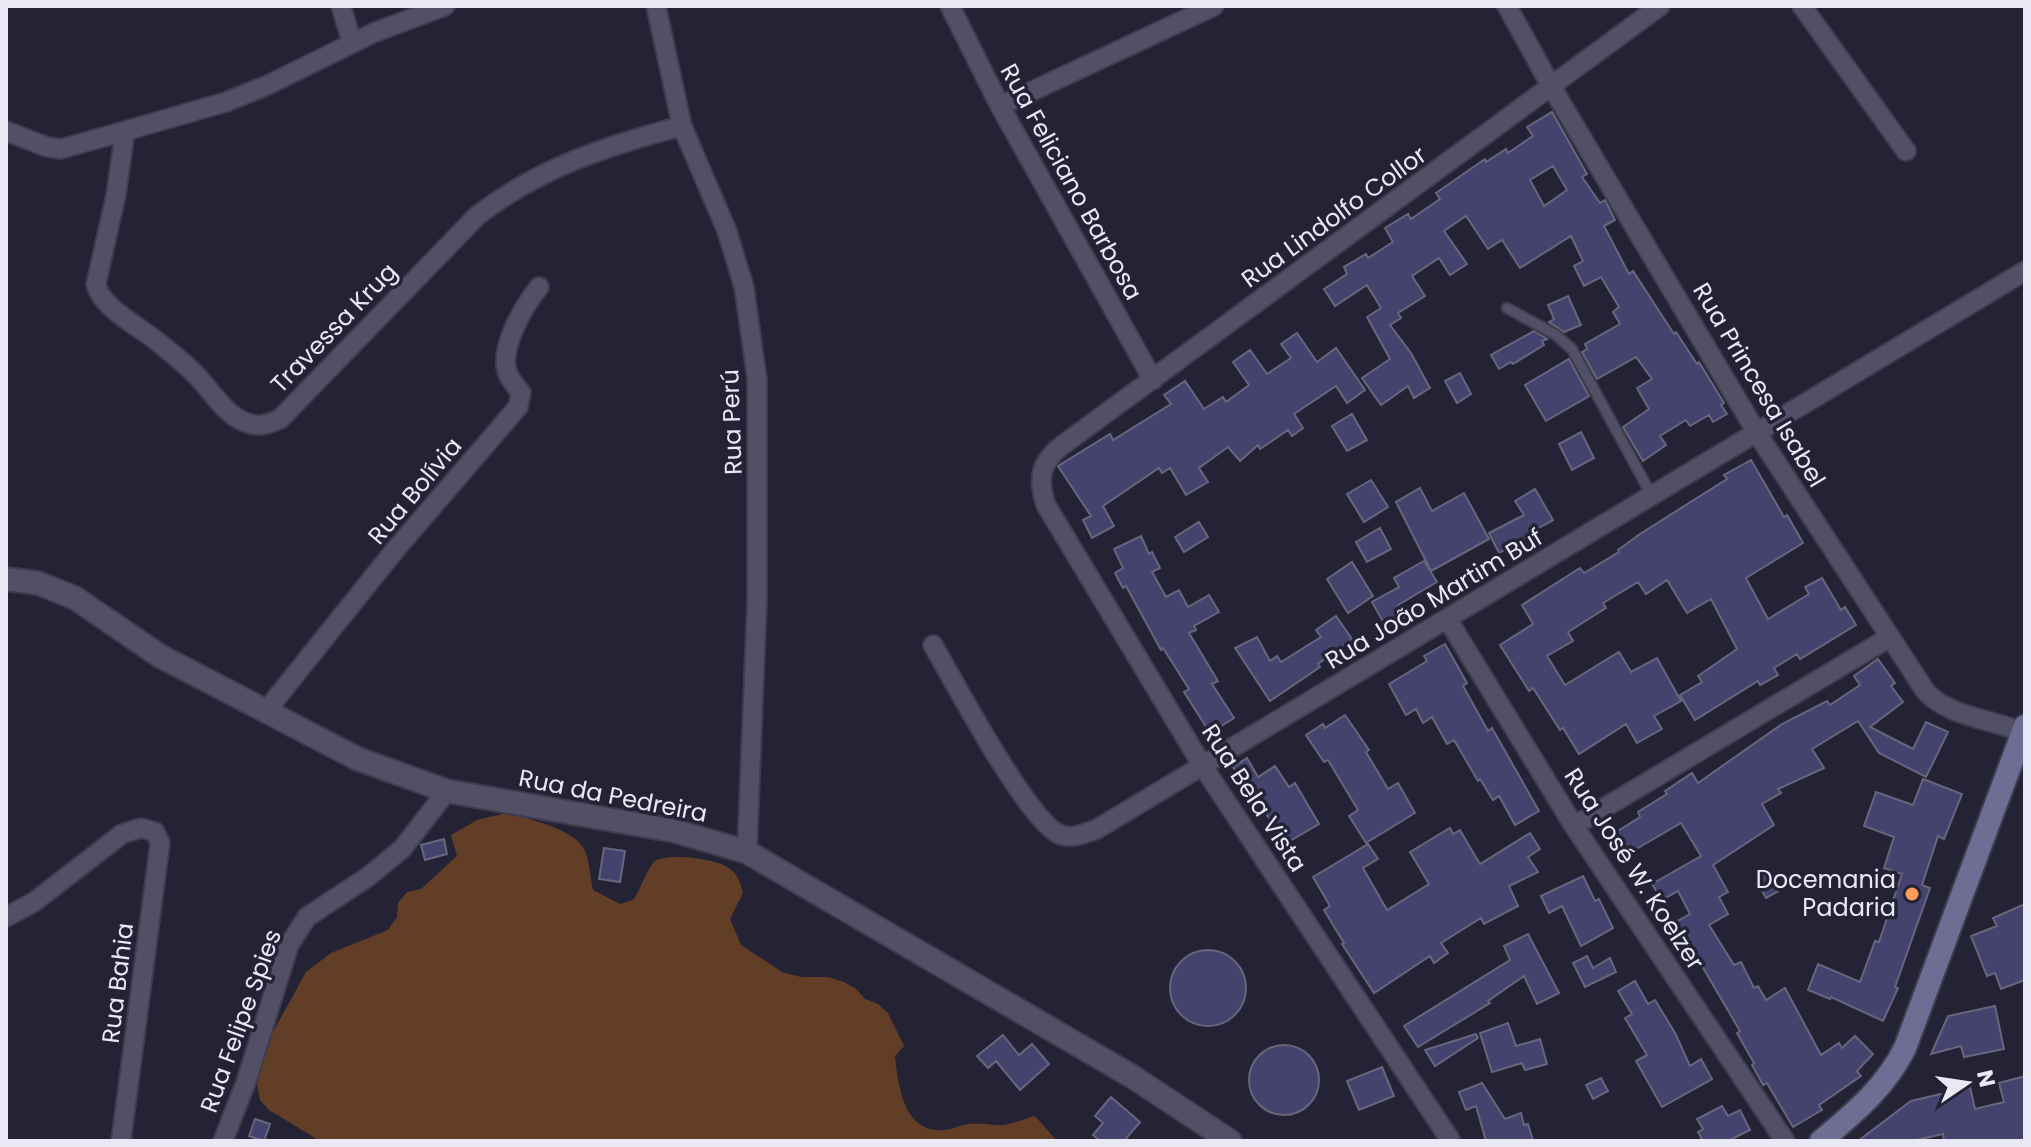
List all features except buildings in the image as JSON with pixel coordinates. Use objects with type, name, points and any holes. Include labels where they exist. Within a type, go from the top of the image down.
[{"type":"main road","points":[[1821,1141],[1879,1090],[1893,1072],[1905,1048],[2024,730]]},
{"type":"street","points":[[341,6],[352,43]]},
{"type":"street","points":[[6,131],[47,147],[61,149],[125,131],[255,90],[352,43],[445,6]]},
{"type":"street","name":"Rua Perú","points":[[656,6],[682,126],[727,231],[744,287],[757,379],[757,601],[747,852]]},
{"type":"street","name":"Rua Feliciano Barbosa","points":[[950,6],[1000,106],[1153,380]]},
{"type":"street","points":[[1000,106],[1214,6]]},
{"type":"street","name":"Rua Princesa Isabel","points":[[1507,6],[1551,86],[1757,433],[1930,697],[1960,713],[2024,730]]},
{"type":"street","name":"Rua Lindolfo Collor","points":[[1041,471],[1049,456],[1660,6]]},
{"type":"street","points":[[1802,6],[1906,151]]},
{"type":"street","name":"Travessa Krug","points":[[125,131],[116,195],[96,284],[97,293],[195,373],[236,418],[247,424],[262,426],[280,419],[478,215],[507,193],[571,160],[682,126]]},
{"type":"street","name":"Rua João Martim Buf","points":[[933,645],[1020,792],[1047,827],[1061,835],[1076,837],[1097,829],[1448,620],[2025,271]]},
{"type":"street","name":"Rua Bolívia","points":[[266,711],[395,550],[518,407],[521,393],[508,376],[506,356],[517,318],[539,287]]},
{"type":"street","name":"Rua Bela Vista","points":[[1041,471],[1040,488],[1046,505],[1202,765],[1451,1141]]},
{"type":"street","name":"Rua da Pedreira","points":[[6,579],[38,583],[75,598],[160,656],[358,759],[447,791],[675,831],[747,852],[1119,1069],[1230,1141]]},
{"type":"street","name":"Rua José W. Koelzer","points":[[1448,620],[1574,826],[1785,1141]]},
{"type":"street","points":[[1574,826],[1890,637]]},
{"type":"street","name":"Rua Felipe Spies","points":[[223,1141],[246,1082],[289,945],[307,917],[369,876],[402,849],[447,791]]},
{"type":"street","name":"Rua Bahia","points":[[6,917],[34,902],[122,834],[141,828],[155,832],[160,843],[121,1141]]},
{"type":"lane","points":[[1507,308],[1556,335],[1572,349],[1652,496]]},
{"type":"shaded area","points":[[506,813],[547,825],[576,839],[587,855],[593,890],[620,904],[633,900],[651,865],[660,859],[712,861],[731,869],[743,893],[730,919],[741,945],[782,972],[844,982],[888,1013],[904,1046],[895,1056],[901,1093],[912,1116],[920,1124],[944,1130],[973,1124],[1005,1125],[1035,1116],[1057,1141],[320,1141],[269,1110],[260,1100],[257,1085],[262,1052],[306,972],[331,953],[388,930],[397,917],[398,903],[407,892],[421,889],[457,856],[451,835],[477,820]]},
{"type":"place","name":"Docemania Padaria","points":[[1912,894]]}]
